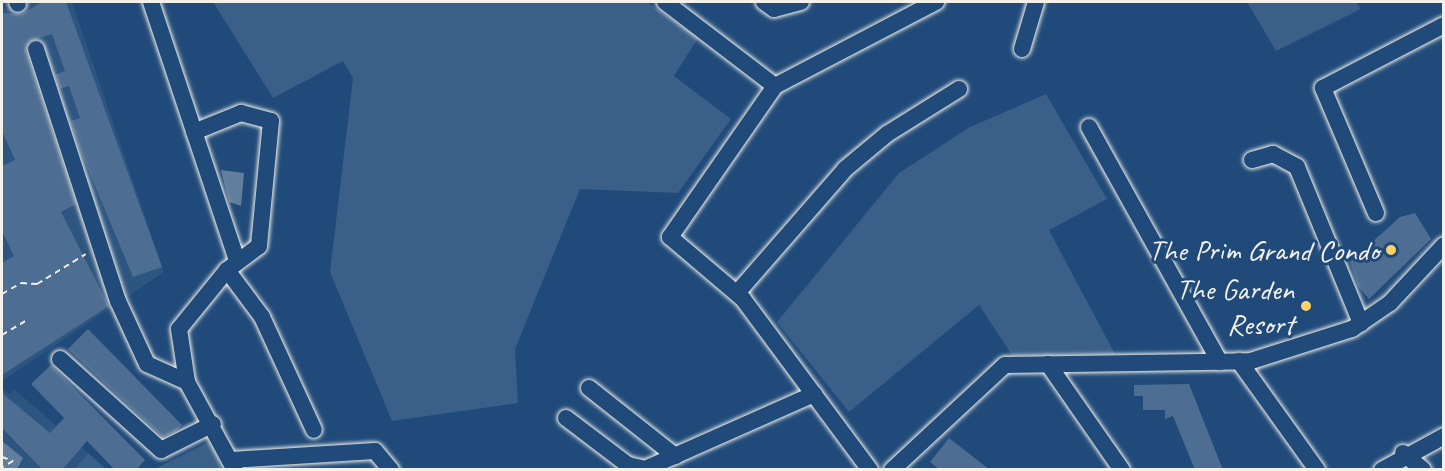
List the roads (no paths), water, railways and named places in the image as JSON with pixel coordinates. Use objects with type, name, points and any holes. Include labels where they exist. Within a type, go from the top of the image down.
[{"type":"street","points":[[151,2],[194,132],[232,265],[262,317],[314,430]]},
{"type":"street","points":[[665,2],[775,86]]},
{"type":"street","points":[[764,2],[774,9],[801,2]]},
{"type":"street","points":[[870,470],[737,293],[670,237],[775,86],[936,2]]},
{"type":"street","points":[[1022,50],[1036,2]]},
{"type":"street","points":[[1376,213],[1323,88],[1443,25]]},
{"type":"street","points":[[36,50],[93,219],[97,248],[147,364],[187,382]]},
{"type":"street","points":[[737,293],[845,169],[887,134],[959,88]]},
{"type":"street","points":[[194,132],[242,113],[271,121],[261,241],[232,265],[178,329],[187,382],[213,424],[233,465],[375,451],[391,470]]},
{"type":"street","points":[[1089,127],[1220,362]]},
{"type":"street","points":[[1252,160],[1274,154],[1297,167],[1361,323]]},
{"type":"street","points":[[892,470],[1005,365],[1239,361],[1361,323],[1390,303],[1443,245]]},
{"type":"street","points":[[60,359],[161,450],[213,424]]},
{"type":"street","points":[[1239,361],[1317,470]]},
{"type":"street","points":[[1048,364],[1122,470]]},
{"type":"street","points":[[589,388],[675,456]]},
{"type":"street","points":[[566,418],[636,469],[675,456],[814,394]]},
{"type":"street","points":[[1382,470],[1403,453],[1443,436]]},
{"type":"street","points":[[1403,453],[1424,470]]},
{"type":"place","name":"The Prim Grand Condo","points":[[1391,250]]},
{"type":"place","name":"The Garden Resort","points":[[1306,306]]}]
